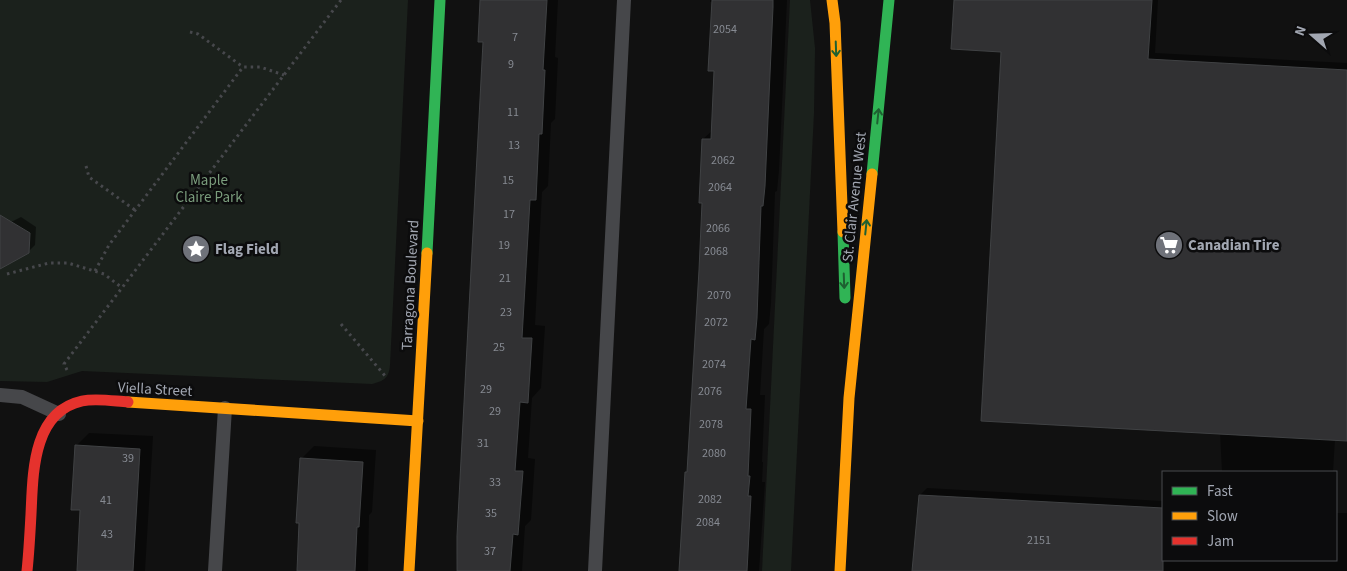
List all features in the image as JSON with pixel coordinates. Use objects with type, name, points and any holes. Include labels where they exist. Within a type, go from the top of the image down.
[{"type":"street","name":"Tarragona Boulevard","points":[[409,571],[440,0]]},
{"type":"street","name":"St. Clair Avenue West","points":[[832,0],[849,398]]},
{"type":"street","name":"St. Clair Avenue West","points":[[840,571],[849,398],[889,0]]},
{"type":"street","name":"Viella Street","points":[[27,571],[35,452],[45,429],[59,414],[79,402],[91,400],[418,421]]},
{"type":"lane","points":[[595,571],[624,0]]},
{"type":"lane","points":[[0,396],[22,397],[59,414]]},
{"type":"lane","points":[[215,571],[225,408]]},
{"type":"path","points":[[67,371],[64,364],[341,0]]},
{"type":"path","points":[[190,32],[198,34],[243,67],[260,67],[284,74]]},
{"type":"path","points":[[95,271],[109,245],[243,67]]},
{"type":"path","points":[[86,166],[90,176],[135,210]]},
{"type":"path","points":[[7,274],[50,263],[68,264],[104,274],[121,287]]},
{"type":"path","points":[[342,324],[392,383]]},
{"type":"green space","name":"Maple Claire Park","points":[[0,0],[408,0],[390,365],[385,378],[380,382],[372,384],[82,371],[47,382],[0,381]]},
{"type":"green space","points":[[790,0],[810,0],[815,48],[814,113],[791,571],[762,571]]},
{"type":"building","points":[[480,0],[547,0],[542,134],[539,134],[536,200],[530,200],[522,338],[532,338],[528,403],[520,402],[515,471],[523,471],[518,535],[513,534],[510,571],[457,571],[457,536],[483,42],[478,42]]},
{"type":"building","points":[[712,0],[773,0],[765,186],[763,206],[761,206],[757,318],[755,340],[751,339],[746,409],[751,409],[748,496],[751,496],[747,571],[679,571],[699,270],[702,203],[699,203],[702,139],[711,139],[714,71],[708,71]]},
{"type":"building","name":"Canadian Tire","points":[[954,0],[1152,0],[1148,59],[1347,70],[1347,441],[981,421],[1001,52],[951,49]]},
{"type":"building","points":[[0,215],[30,233],[29,253],[0,269]]},
{"type":"building","points":[[75,445],[140,449],[133,571],[77,571],[80,510],[71,510]]},
{"type":"building","points":[[300,458],[363,462],[355,571],[297,571],[299,523],[296,523]]},
{"type":"building","points":[[919,495],[1162,508],[1163,571],[912,571]]},
{"type":"traffic: fast","points":[[427,253],[440,0]]},
{"type":"traffic: fast","points":[[872,174],[889,0]]},
{"type":"traffic: fast","points":[[843,232],[845,298]]},
{"type":"traffic: slow","points":[[832,0],[835,23],[843,232]]},
{"type":"traffic: slow","points":[[840,571],[849,398],[872,174]]},
{"type":"traffic: slow","points":[[409,571],[427,253]]},
{"type":"traffic: slow","points":[[128,402],[418,421]]},
{"type":"traffic: jam","points":[[27,571],[35,464],[38,447],[44,431],[53,418],[66,407],[82,401],[128,402]]},
{"type":"place","name":"Canadian Tire","points":[[1169,245]]},
{"type":"place","name":"Flag Field","points":[[196,249]]}]
